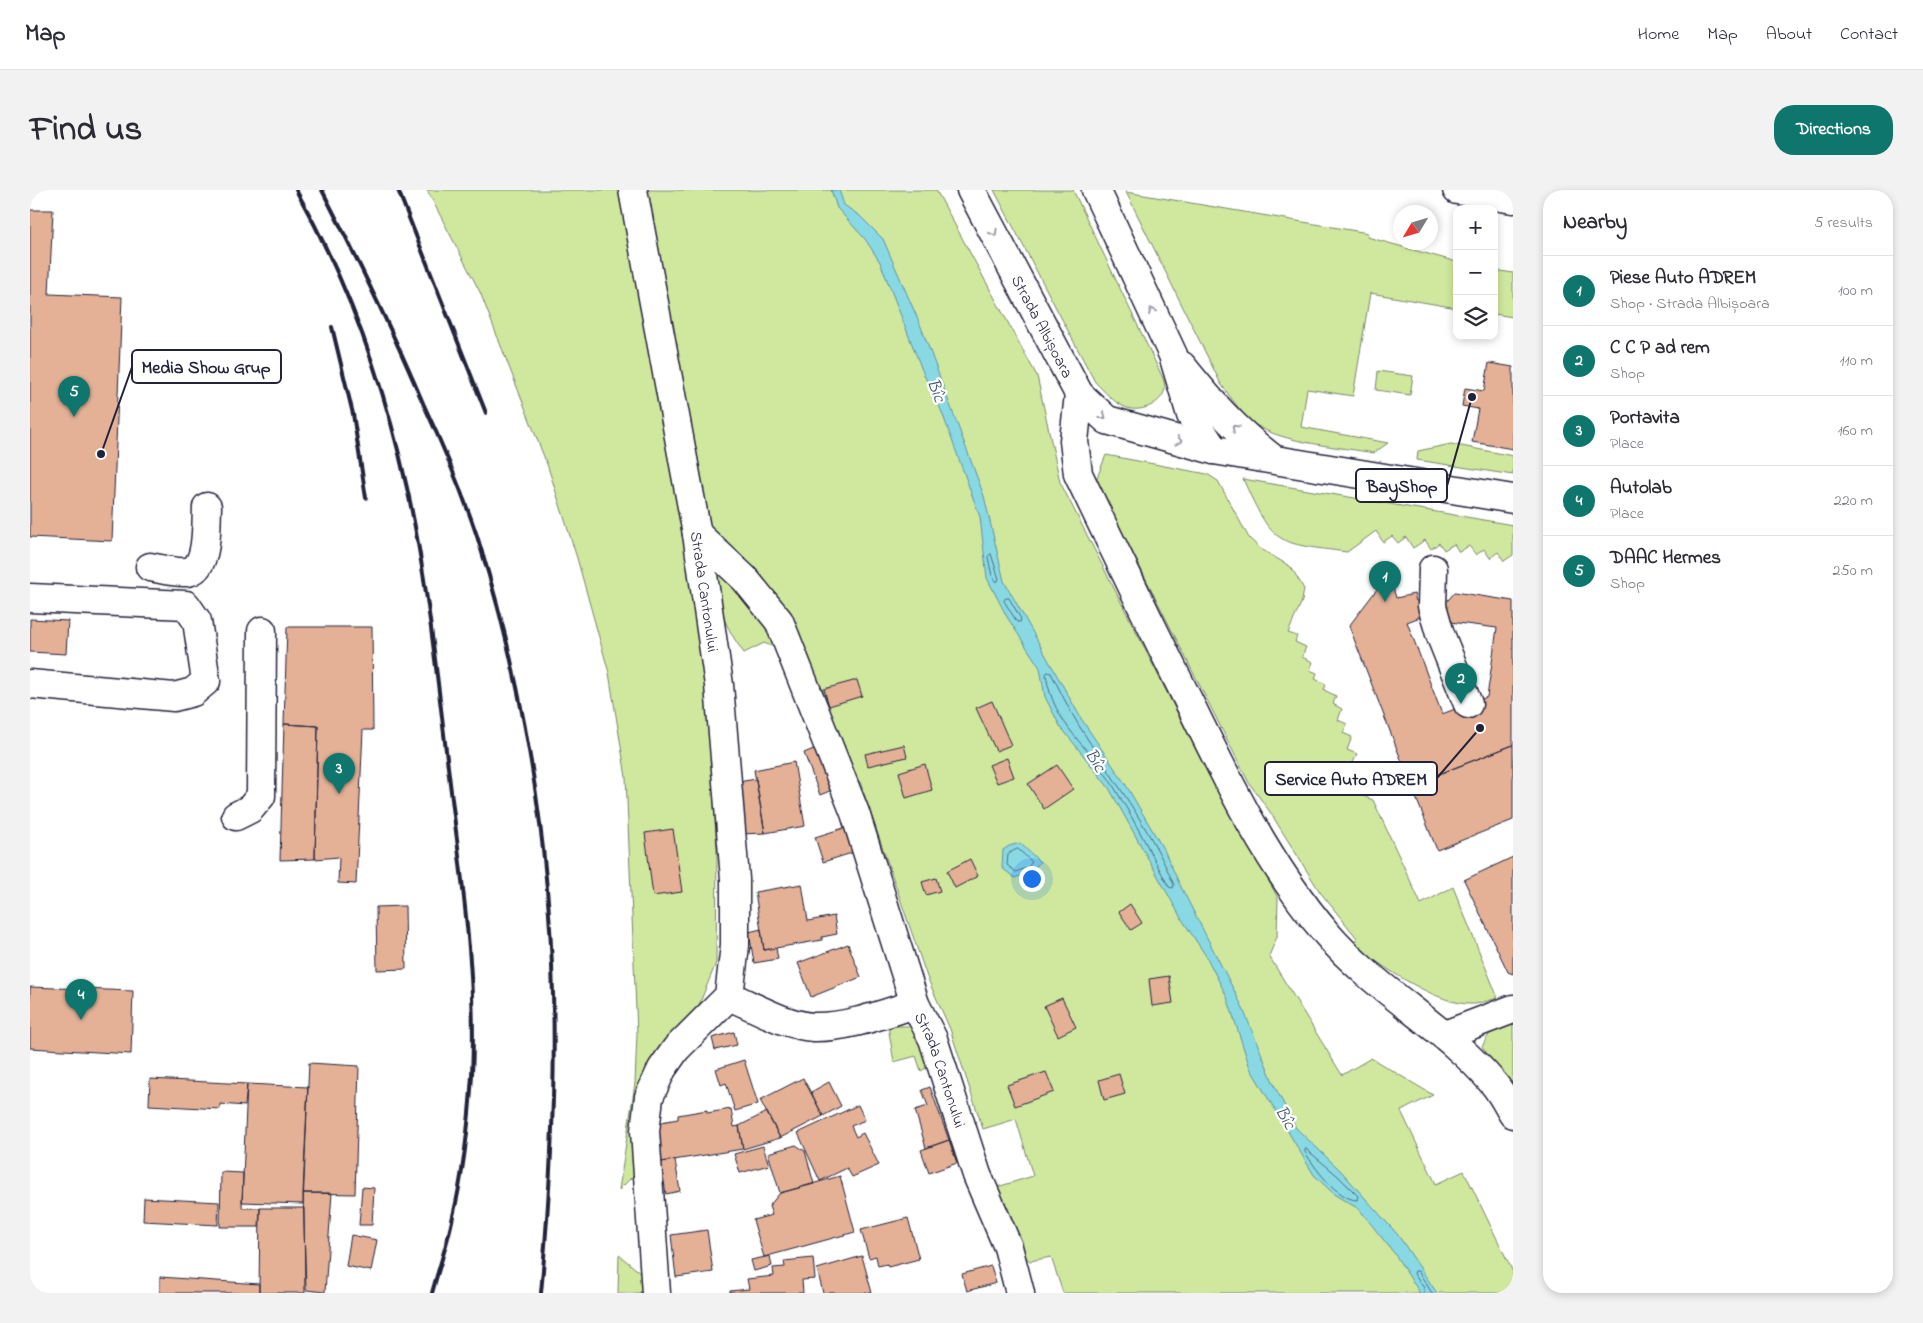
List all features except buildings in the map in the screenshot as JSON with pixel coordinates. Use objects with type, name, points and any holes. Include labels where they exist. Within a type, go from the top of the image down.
[{"type":"street","name":"Strada Cantonului","points":[[633,190],[697,534],[719,685],[735,879],[735,945],[729,996],[778,1017],[812,1027],[835,1025],[915,1004],[933,1039],[978,1175],[1008,1247],[1020,1293]]},
{"type":"street","name":"Strada Albișoara","points":[[971,190],[1079,394],[1107,420],[1214,450],[1513,499]]},
{"type":"street","points":[[1096,190],[1173,355],[1191,415],[1214,450]]},
{"type":"street","points":[[1457,190],[1513,199]]},
{"type":"street","points":[[1173,355],[1219,412],[1239,432],[1273,459]]},
{"type":"street","points":[[1079,394],[1074,441],[1078,474],[1200,726],[1256,832],[1291,887],[1327,934],[1372,978],[1445,1035],[1495,1084],[1513,1114]]},
{"type":"street","points":[[150,568],[186,572],[195,570],[203,560],[207,507]]},
{"type":"street","points":[[697,534],[745,579],[779,621],[855,813],[915,1004]]},
{"type":"street","points":[[1433,569],[1432,606],[1440,634],[1468,704]]},
{"type":"street","points":[[30,598],[186,605],[198,621],[206,681],[193,692],[174,697],[30,684]]},
{"type":"street","points":[[236,816],[250,809],[261,796],[262,631]]},
{"type":"street","points":[[656,1293],[645,1131],[649,1097],[662,1069],[676,1049],[729,996]]},
{"type":"street","points":[[1445,1035],[1513,1009]]},
{"type":"green space","points":[[427,190],[621,190],[696,595],[708,707],[717,850],[716,963],[699,1005],[650,1065],[640,1169],[619,1190],[635,1083],[637,1033],[626,777],[609,673],[577,558],[548,467],[480,292]]},
{"type":"green space","points":[[645,190],[936,190],[1037,376],[1060,482],[1183,724],[1278,898],[1277,937],[1269,956],[1342,1075],[1371,1058],[1433,1095],[1401,1111],[1436,1184],[1464,1171],[1513,1272],[1513,1293],[1063,1293],[1051,1257],[1030,1261],[1020,1252],[994,1188],[1033,1176],[1016,1119],[983,1129],[950,1029],[927,977],[860,782],[847,772],[792,630],[710,532]]},
{"type":"green space","points":[[994,190],[1073,190],[1163,379],[1164,393],[1156,403],[1137,409],[1125,407],[1113,399],[1095,382]]},
{"type":"green space","points":[[1126,192],[1368,233],[1367,237],[1393,244],[1393,250],[1414,250],[1453,261],[1453,307],[1370,293],[1353,396],[1307,389],[1301,427],[1388,443],[1374,453],[1313,444],[1267,431],[1256,425],[1246,416],[1221,384]]},
{"type":"green space","points":[[1498,271],[1513,273],[1513,317],[1498,315]]},
{"type":"green space","points":[[1378,371],[1413,376],[1410,395],[1376,390]]},
{"type":"green space","points":[[1451,444],[1513,456],[1513,475],[1417,460],[1418,451]]},
{"type":"green space","points":[[1106,455],[1207,474],[1218,481],[1249,538],[1261,549],[1291,567],[1304,589],[1302,601],[1288,633],[1297,636],[1295,642],[1306,647],[1302,657],[1313,662],[1310,670],[1317,673],[1315,679],[1326,684],[1324,690],[1336,696],[1333,704],[1342,709],[1338,720],[1347,724],[1343,733],[1352,737],[1347,750],[1357,754],[1352,765],[1359,768],[1353,782],[1367,788],[1363,796],[1373,800],[1421,904],[1453,887],[1498,998],[1475,1004],[1445,999],[1394,973],[1353,944],[1357,938],[1320,892],[1270,812],[1249,783],[1096,480]]},
{"type":"green space","points":[[1243,479],[1513,525],[1513,555],[1504,561],[1498,552],[1490,558],[1484,549],[1476,555],[1469,546],[1459,552],[1454,544],[1444,550],[1439,543],[1431,549],[1425,540],[1413,548],[1406,537],[1398,543],[1392,536],[1383,542],[1376,531],[1347,552],[1291,543],[1270,529],[1253,501]]},
{"type":"green space","points":[[713,555],[753,595],[781,650],[764,643],[744,653],[729,629],[720,607],[715,583]]},
{"type":"green space","points":[[1511,1022],[1513,1026],[1513,1086],[1482,1047],[1493,1030]]},
{"type":"green space","points":[[888,1026],[910,1026],[918,1035],[926,1068],[921,1071],[916,1056],[894,1062]]},
{"type":"green space","points":[[619,1255],[642,1274],[643,1293],[618,1293]]},
{"type":"water","name":"Bîc","points":[[831,190],[839,190],[844,205],[860,216],[883,239],[920,324],[984,496],[1004,581],[1082,720],[1126,785],[1165,852],[1241,1004],[1276,1089],[1296,1128],[1341,1171],[1398,1235],[1437,1293],[1420,1293],[1394,1253],[1359,1209],[1335,1195],[1314,1175],[1250,1068],[1227,997],[1206,956],[1181,918],[1109,788],[1060,726],[1045,697],[1040,668],[1007,617],[987,578],[980,517],[941,410],[924,375],[880,262],[865,239],[837,208]]},
{"type":"water","points":[[1020,843],[1040,862],[1032,871],[1015,878],[1002,868],[1003,850]]},
{"type":"railway","points":[[296,190],[315,225],[348,297],[387,410],[407,488],[421,559],[436,667],[467,925],[473,1037],[471,1093],[463,1164],[451,1226],[432,1293]]},
{"type":"railway","points":[[322,190],[387,322],[459,485],[494,592],[521,705],[540,821],[551,936],[553,994],[552,1144],[541,1293]]},
{"type":"railway","points":[[398,190],[486,413]]},
{"type":"railway","points":[[332,327],[353,414],[366,498]]},
{"type":"place","name":"BayShop","points":[[1472,397]]},
{"type":"place","name":"DAAC Hermes","points":[[74,417]]},
{"type":"place","name":"Media Show Grup","points":[[101,454]]},
{"type":"place","name":"Piese Auto ADREM","points":[[1385,602]]},
{"type":"place","name":"C C P ad rem","points":[[1461,704]]},
{"type":"place","name":"Service Auto ADREM","points":[[1480,728]]},
{"type":"place","name":"Portavita","points":[[339,794]]},
{"type":"place","name":"Autolab","points":[[81,1020]]}]
